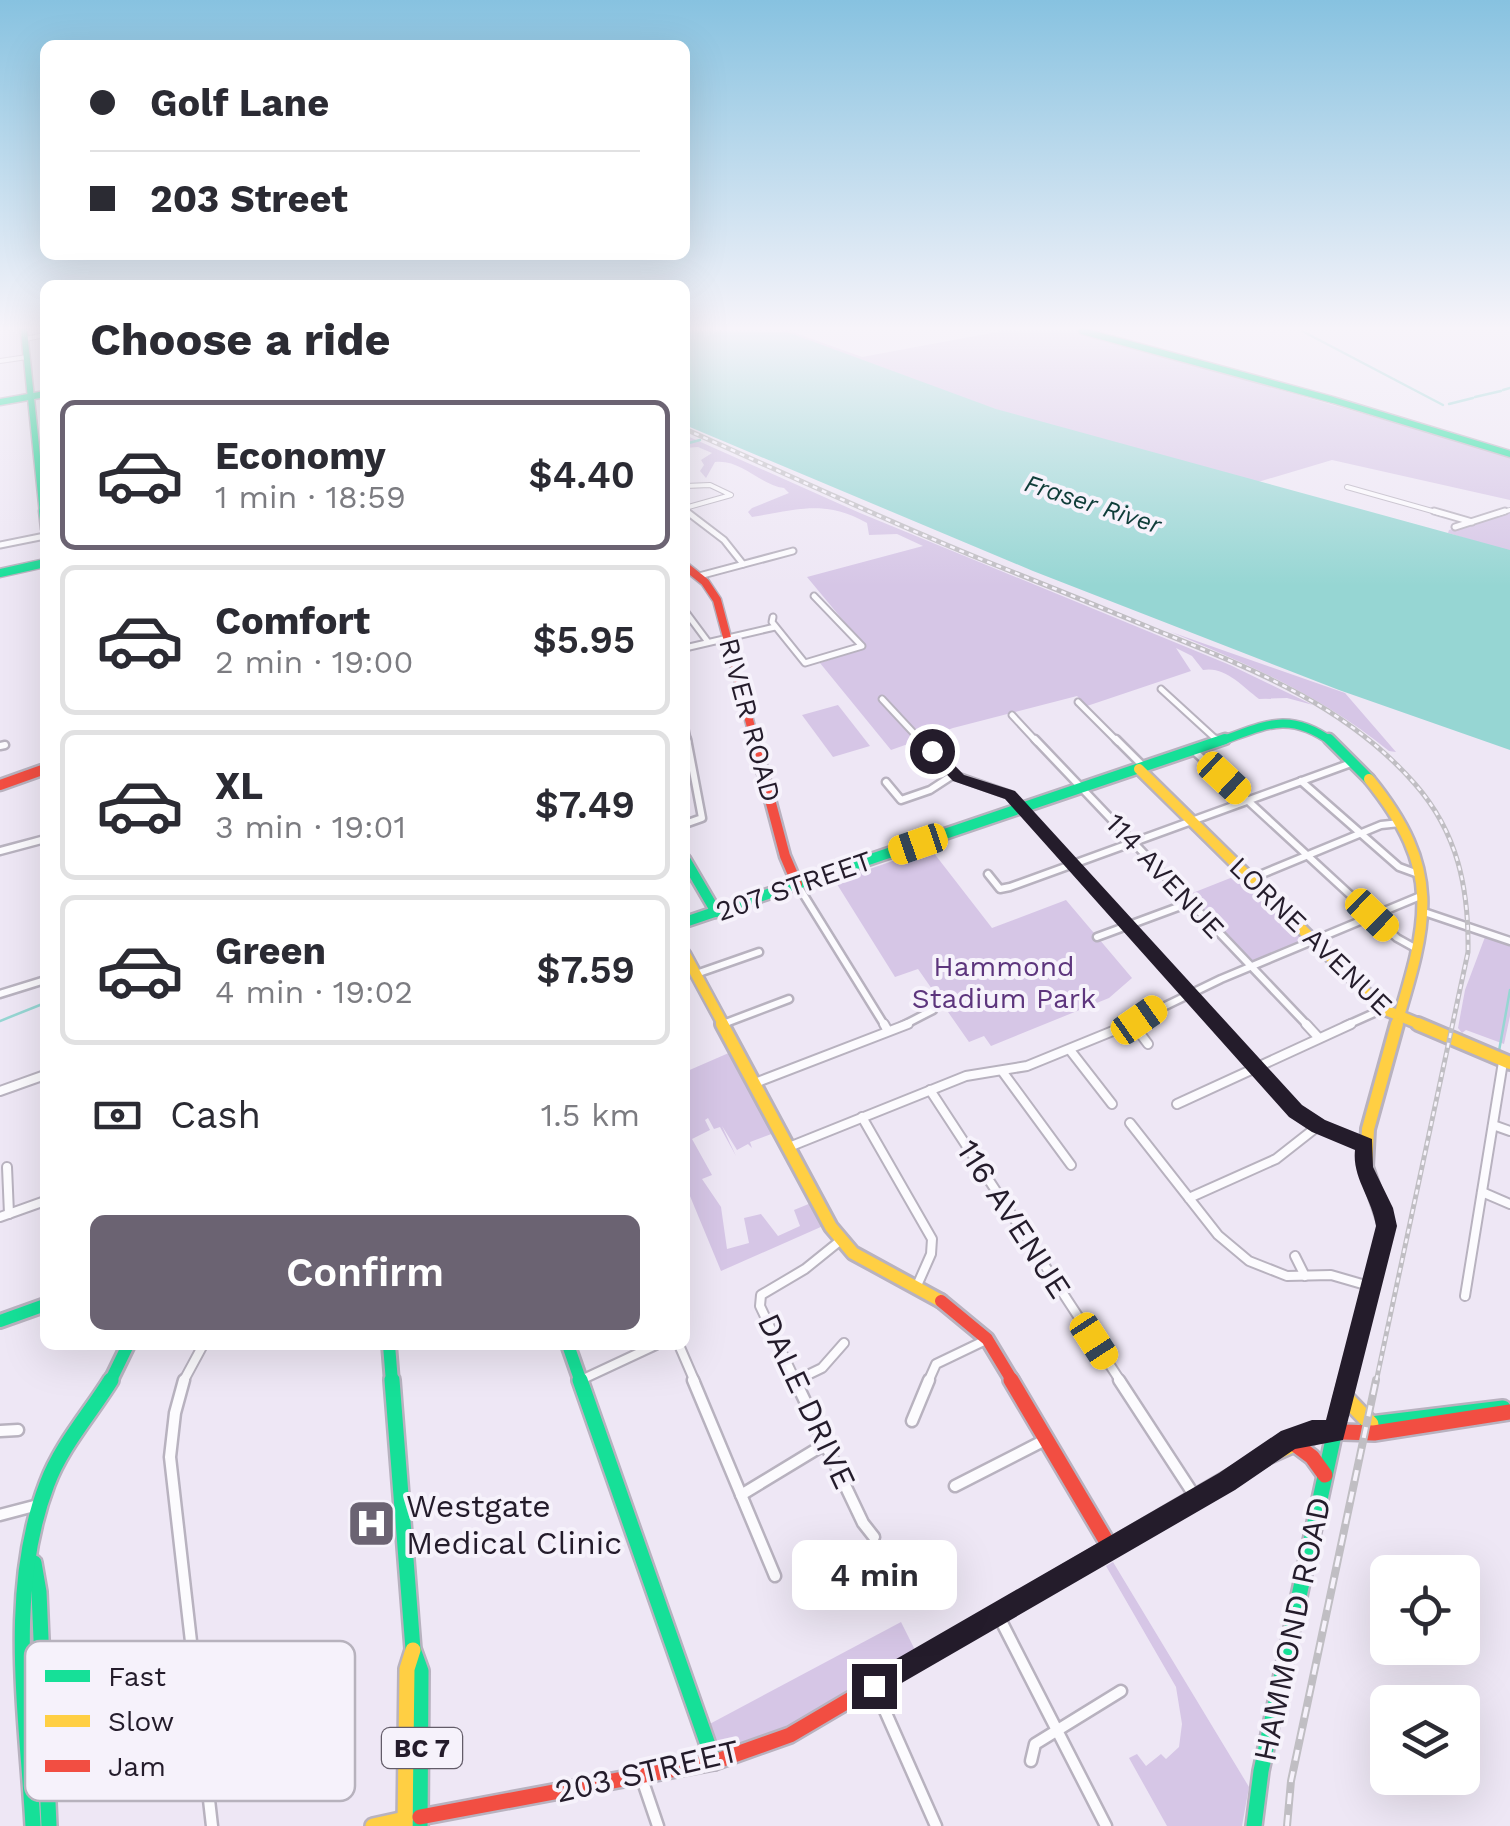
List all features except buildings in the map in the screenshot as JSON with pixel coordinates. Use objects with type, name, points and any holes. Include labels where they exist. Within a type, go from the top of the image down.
[{"type":"main road","points":[[35,416],[40,465]]},
{"type":"main road","points":[[1386,416],[1510,454]]},
{"type":"main road","points":[[0,573],[40,564]]},
{"type":"main road","name":"RIVER ROAD","points":[[690,570],[713,592],[785,856],[797,884]]},
{"type":"main road","name":"207 STREET","points":[[690,920],[1280,721],[1301,722],[1317,730],[1354,762]]},
{"type":"main road","points":[[1354,762],[1400,823],[1421,875],[1424,912],[1366,1145]]},
{"type":"main road","name":"LORNE AVENUE","points":[[1141,768],[1381,1008],[1399,1019],[1507,1062]]},
{"type":"main road","points":[[0,786],[40,771]]},
{"type":"main road","points":[[690,868],[716,912]]},
{"type":"main road","points":[[690,963],[841,1240],[868,1262],[950,1306],[987,1339],[1111,1548]]},
{"type":"main road","points":[[1381,1008],[1401,1005]]},
{"type":"main road","name":"HAMMOND ROAD","points":[[1254,1826],[1261,1771],[1325,1475],[1386,1226],[1384,1208],[1363,1168],[1366,1145]]},
{"type":"main road","points":[[0,1321],[40,1306]]},
{"type":"main road","points":[[28,1641],[31,1550],[40,1504],[59,1459],[112,1384],[126,1350]]},
{"type":"main road","name":"BC 7","points":[[389,1350],[413,1650],[421,1671],[420,1821]]},
{"type":"main road","points":[[570,1350],[714,1762]]},
{"type":"main road","points":[[1343,1400],[1368,1427]]},
{"type":"main road","name":"203 STREET","points":[[374,1826],[420,1821],[714,1762],[790,1735],[1196,1499],[1289,1440],[1368,1427],[1374,1433],[1510,1410]]},
{"type":"main road","name":"203 STREET","points":[[1266,1457],[1321,1432]]},
{"type":"main road","points":[[1296,1445],[1325,1475]]},
{"type":"main road","points":[[31,1550],[39,1592],[41,1641]]},
{"type":"main road","name":"BC 7","points":[[405,1823],[407,1669],[413,1650]]},
{"type":"main road","points":[[32,1801],[33,1826]]},
{"type":"main road","points":[[48,1801],[49,1826]]},
{"type":"street","points":[[690,486],[719,487],[730,498],[690,509]]},
{"type":"street","points":[[1347,488],[1472,522]]},
{"type":"street","points":[[1455,528],[1510,510]]},
{"type":"street","points":[[690,514],[724,540],[743,564]]},
{"type":"street","points":[[0,546],[40,534]]},
{"type":"street","points":[[699,576],[794,552]]},
{"type":"street","points":[[773,617],[776,627],[805,662],[862,646],[814,596]]},
{"type":"street","points":[[690,618],[708,642]]},
{"type":"street","points":[[690,647],[776,627]]},
{"type":"street","points":[[1161,689],[1220,742]]},
{"type":"street","points":[[882,699],[954,774],[1006,793],[1023,808],[1295,1111],[1318,1126],[1366,1145]]},
{"type":"street","name":"LORNE AVENUE","points":[[1078,702],[1141,768]]},
{"type":"street","name":"114 AVENUE","points":[[1012,715],[1318,1037]]},
{"type":"street","points":[[1194,751],[1397,938],[1415,948]]},
{"type":"street","points":[[690,753],[702,818],[690,822]]},
{"type":"street","points":[[988,874],[1000,889],[1354,762]]},
{"type":"street","points":[[886,782],[901,800],[930,790],[954,774]]},
{"type":"street","points":[[1301,781],[1399,867],[1421,875]]},
{"type":"street","points":[[1250,879],[1360,833],[1400,823]]},
{"type":"street","points":[[0,852],[40,840]]},
{"type":"street","points":[[797,884],[888,1032]]},
{"type":"street","points":[[788,1147],[966,1076],[1027,1066],[1069,1050],[1132,1024],[1249,966],[1418,897]]},
{"type":"street","points":[[1097,936],[1189,902]]},
{"type":"street","points":[[1424,912],[1510,941]]},
{"type":"street","points":[[696,974],[759,952]]},
{"type":"street","points":[[0,994],[40,982]]},
{"type":"street","points":[[723,1024],[789,999]]},
{"type":"street","points":[[1178,1104],[1381,1008]]},
{"type":"street","points":[[754,1083],[888,1032],[934,1010]]},
{"type":"street","points":[[1132,1024],[1148,1044]]},
{"type":"street","points":[[1069,1050],[1112,1104]]},
{"type":"street","points":[[1465,1296],[1507,1062]]},
{"type":"street","points":[[1002,1071],[1070,1165]]},
{"type":"street","points":[[0,1090],[40,1078]]},
{"type":"street","name":"116 AVENUE","points":[[930,1090],[1196,1499]]},
{"type":"street","points":[[862,1117],[932,1239],[932,1254],[916,1288]]},
{"type":"street","points":[[1130,1123],[1224,1242],[1248,1261],[1279,1274],[1338,1276],[1370,1287]]},
{"type":"street","points":[[1493,1125],[1510,1132]]},
{"type":"street","points":[[1189,1198],[1278,1156],[1311,1136],[1318,1126]]},
{"type":"street","points":[[7,1166],[4,1215],[40,1203]]},
{"type":"street","points":[[1482,1192],[1510,1204]]},
{"type":"street","name":"DALE DRIVE","points":[[841,1240],[805,1269],[761,1295],[760,1306],[874,1538]]},
{"type":"street","points":[[1295,1256],[1304,1276]]},
{"type":"street","points":[[912,1421],[936,1364],[987,1339]]},
{"type":"street","points":[[795,1381],[822,1368],[844,1343]]},
{"type":"street","points":[[191,1641],[170,1457],[178,1397],[186,1371],[199,1350]]},
{"type":"street","points":[[581,1380],[645,1350]]},
{"type":"street","points":[[681,1350],[775,1576]]},
{"type":"street","points":[[0,1432],[18,1430]]},
{"type":"street","points":[[955,1486],[1046,1439]]},
{"type":"street","points":[[741,1496],[785,1465],[825,1444]]},
{"type":"street","points":[[0,1515],[40,1504]]},
{"type":"street","points":[[997,1614],[1106,1826]]},
{"type":"street","points":[[874,1686],[934,1822],[920,1826]]},
{"type":"street","points":[[1031,1762],[1035,1744],[1120,1691]]},
{"type":"street","points":[[641,1776],[658,1826]]},
{"type":"street","points":[[209,1801],[212,1826]]},
{"type":"green space","points":[[1017,416],[1372,416],[1510,456],[1510,500],[1332,460],[1258,482]]},
{"type":"green space","points":[[690,437],[860,513],[1230,665],[1313,705],[1287,698],[1259,699],[1226,674],[1203,670],[1192,656],[1176,648],[1191,671],[1087,706],[1077,696],[953,728],[891,750],[820,663],[866,648],[807,577],[923,546],[897,534],[869,535],[867,523],[838,511],[811,508],[752,517],[748,512],[752,508],[789,493],[724,462],[715,462],[706,478],[700,471],[704,465],[701,460],[712,453],[690,448]]},
{"type":"green space","points":[[1510,512],[1510,552],[1448,533],[1449,530]]},
{"type":"green space","points":[[1171,632],[1345,693],[1396,752],[1284,683]]},
{"type":"green space","points":[[838,705],[870,746],[833,757],[802,715]]},
{"type":"green space","name":"Hammond Stadium Park","points":[[930,848],[992,928],[1066,900],[1132,978],[1109,998],[991,1046],[984,1036],[969,1042],[918,969],[895,977],[835,881]]},
{"type":"green space","points":[[1238,875],[1303,940],[1249,963],[1185,896]]},
{"type":"green space","points":[[1485,937],[1510,946],[1510,1016],[1504,1044],[1466,1030],[1462,1033],[1458,1028],[1465,990]]},
{"type":"green space","points":[[731,1052],[774,1133],[750,1142],[752,1148],[748,1144],[737,1150],[722,1126],[736,1156],[720,1127],[714,1129],[708,1118],[705,1120],[710,1130],[692,1139],[712,1175],[702,1179],[721,1207],[727,1249],[749,1243],[744,1218],[761,1214],[778,1236],[800,1226],[794,1210],[811,1203],[823,1226],[721,1271],[690,1196],[690,1070]]},
{"type":"green space","points":[[1113,1562],[1249,1787],[1242,1826],[1167,1826],[1129,1758],[1137,1754],[1146,1766],[1161,1754],[1166,1759],[1179,1747],[1182,1724],[1176,1687],[1106,1566]]},
{"type":"green space","points":[[901,1622],[919,1658],[790,1735],[714,1762],[704,1727]]},
{"type":"water","name":"Fraser River","points":[[690,416],[1022,416],[1510,550],[1510,750],[1339,690],[1033,571],[690,427]]},
{"type":"waterway","points":[[690,443],[700,440]]},
{"type":"waterway","points":[[1499,1051],[1510,990]]},
{"type":"waterway","points":[[0,1021],[40,1005]]},
{"type":"railway","points":[[690,431],[1296,692],[1359,732],[1388,756],[1430,803],[1458,863],[1466,906],[1468,952],[1376,1382]]},
{"type":"railway","points":[[1287,1826],[1291,1781],[1376,1380]]},
{"type":"traffic: fast","points":[[33,416],[40,482]]},
{"type":"traffic: fast","points":[[1386,416],[1510,454]]},
{"type":"traffic: fast","points":[[0,573],[40,564]]},
{"type":"traffic: fast","points":[[690,920],[1279,721],[1318,732],[1369,779]]},
{"type":"traffic: fast","points":[[690,868],[716,912]]},
{"type":"traffic: fast","points":[[1341,1404],[1386,1226],[1366,1167]]},
{"type":"traffic: fast","points":[[0,1321],[40,1307]]},
{"type":"traffic: fast","points":[[25,1697],[24,1608],[35,1522],[55,1465],[111,1381],[126,1350]]},
{"type":"traffic: fast","points":[[389,1350],[413,1649],[421,1671],[420,1826]]},
{"type":"traffic: fast","points":[[570,1350],[714,1762]]},
{"type":"traffic: fast","points":[[1254,1826],[1261,1771],[1342,1398]]},
{"type":"traffic: fast","points":[[1365,1430],[1371,1424],[1503,1408]]},
{"type":"traffic: fast","points":[[34,1563],[41,1641]]},
{"type":"traffic: fast","points":[[31,1801],[33,1826]]},
{"type":"traffic: fast","points":[[48,1801],[49,1826]]},
{"type":"traffic: slow","points":[[1139,769],[1383,1009],[1510,1063]]},
{"type":"traffic: slow","points":[[1366,1167],[1370,1119],[1415,960],[1424,909],[1424,888],[1411,844],[1397,816],[1369,779]]},
{"type":"traffic: slow","points":[[690,963],[831,1227],[853,1253],[941,1301]]},
{"type":"traffic: slow","points":[[1345,1397],[1371,1424]]},
{"type":"traffic: slow","points":[[941,1646],[1265,1457],[1321,1432]]},
{"type":"traffic: slow","points":[[405,1826],[407,1669],[413,1650]]},
{"type":"traffic: slow","points":[[373,1826],[405,1819]]},
{"type":"traffic: jam","points":[[690,570],[705,582],[717,600],[785,856],[797,884]]},
{"type":"traffic: jam","points":[[0,785],[40,771]]},
{"type":"traffic: jam","points":[[941,1301],[987,1339],[1111,1549]]},
{"type":"traffic: jam","points":[[1275,1449],[1312,1431],[1374,1433],[1510,1412]]},
{"type":"traffic: jam","points":[[1296,1445],[1312,1457],[1325,1475]]},
{"type":"traffic: jam","points":[[420,1817],[714,1762],[790,1735],[941,1646]]},
{"type":"place","name":"Westgate Medical Clinic","points":[[371,1524]]},
{"type":"route","points":[[874,1686],[1227,1482],[1277,1446],[1303,1434],[1335,1432],[1386,1226],[1384,1208],[1363,1168],[1366,1145],[1318,1126],[1295,1111],[1010,795],[958,778],[932,751]]}]
